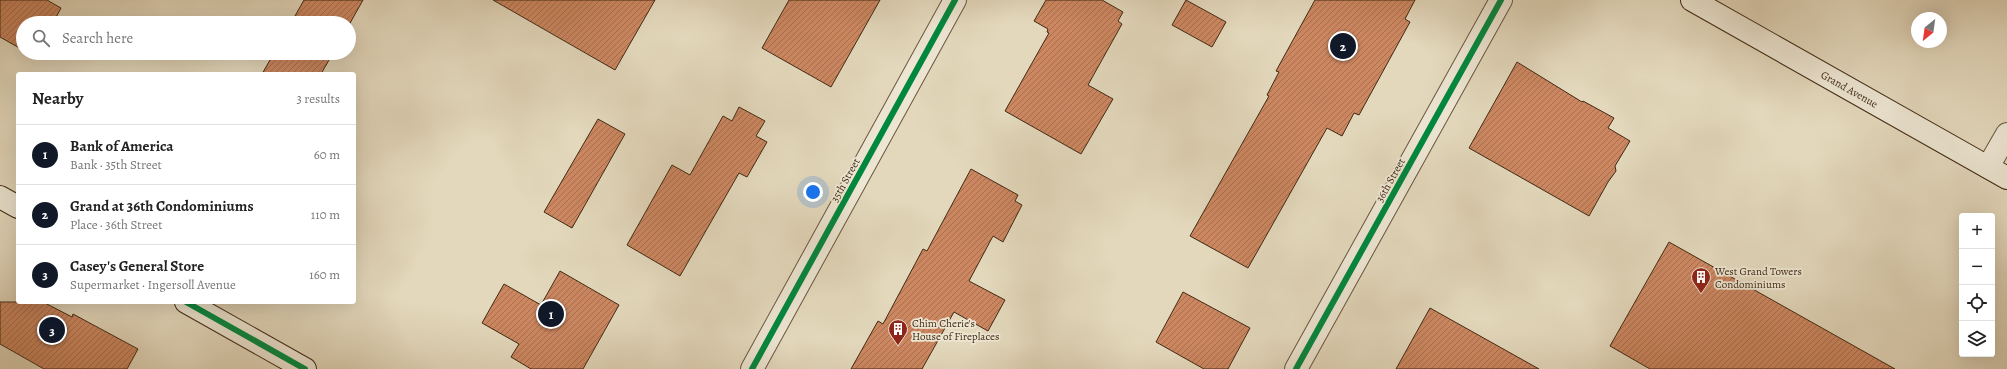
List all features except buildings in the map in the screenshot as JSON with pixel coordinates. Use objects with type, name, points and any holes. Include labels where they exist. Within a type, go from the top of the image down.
[{"type":"street","name":"35th Street","points":[[752,369],[955,0]]},
{"type":"street","name":"36th Street","points":[[1296,369],[1501,0]]},
{"type":"street","name":"Grand Avenue","points":[[1692,0],[1998,172]]},
{"type":"street","points":[[1998,172],[2007,134]]},
{"type":"street","points":[[190,304],[305,369]]},
{"type":"cycle path","points":[[752,369],[955,0]]},
{"type":"cycle path","points":[[1296,369],[1501,0]]},
{"type":"cycle path","points":[[190,304],[305,369]]},
{"type":"place","name":"Grand at 36th Condominiums","points":[[1343,46]]},
{"type":"place","name":"West Grand Towers Condominiums","points":[[1701,294]]},
{"type":"place","name":"Bank of America","points":[[551,314]]},
{"type":"place","name":"Casey's General Store","points":[[52,330]]},
{"type":"place","name":"Chim Cherie's House of Fireplaces","points":[[898,346]]}]
